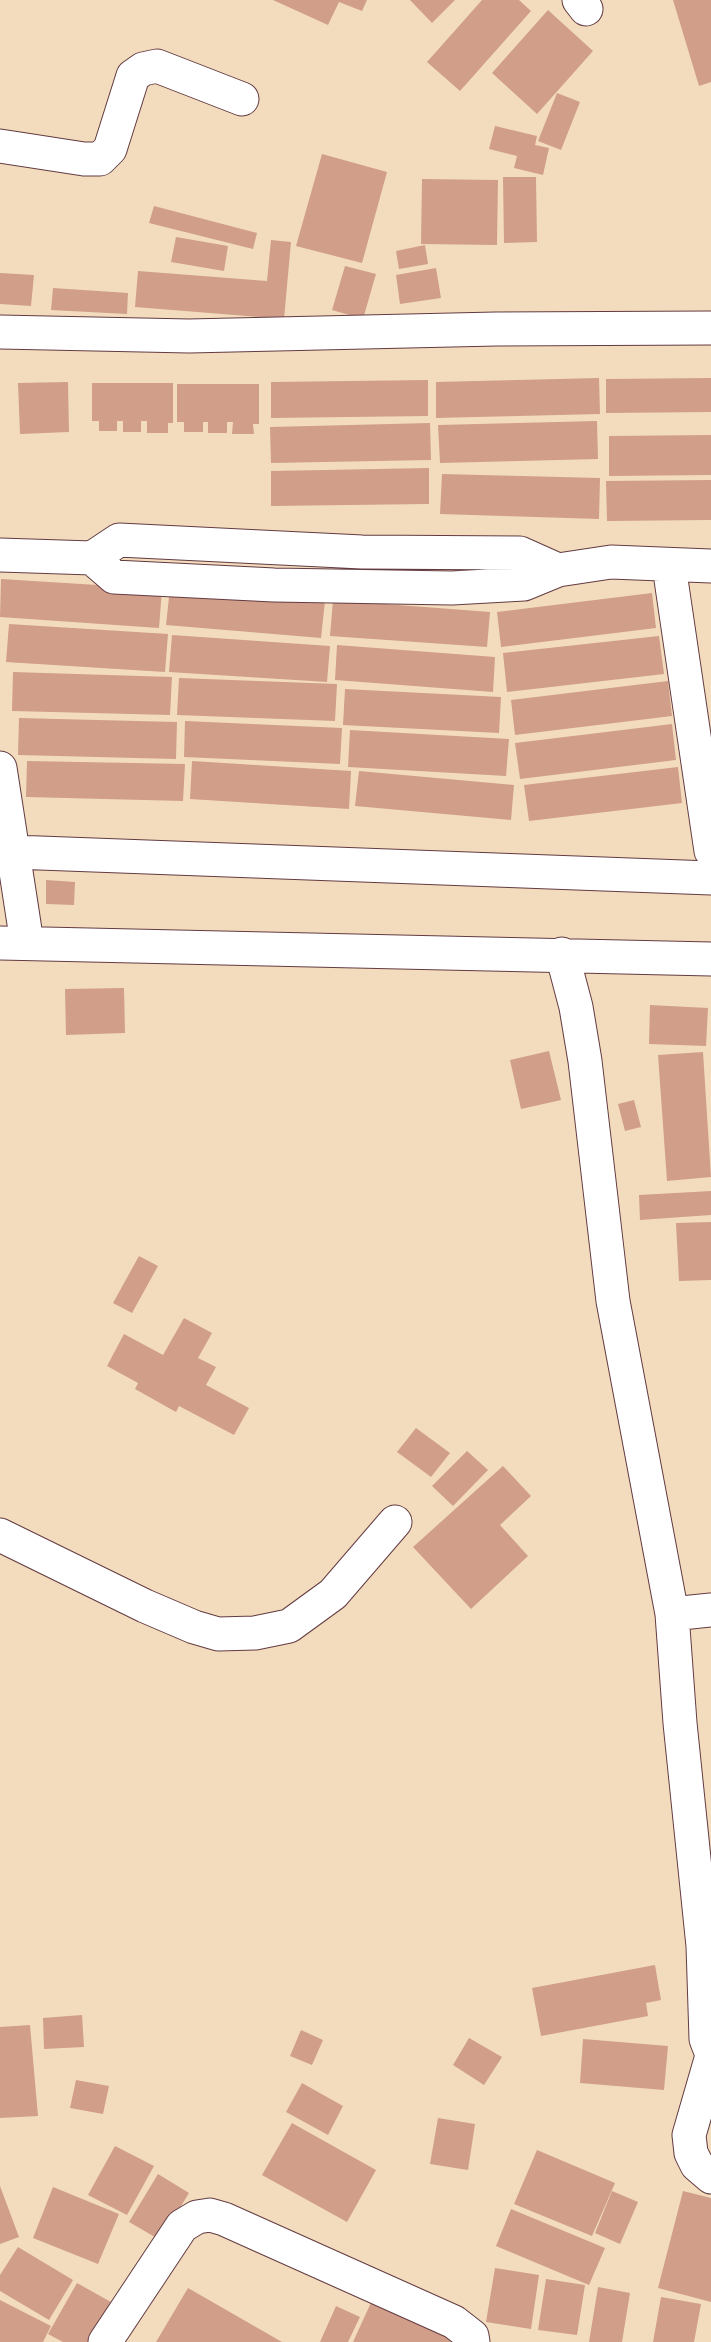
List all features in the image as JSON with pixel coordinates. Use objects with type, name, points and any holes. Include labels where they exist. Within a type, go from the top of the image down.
[{"type":"street","points":[[0,146],[84,159],[100,159],[110,149],[133,76],[143,69],[157,66],[242,99]]},
{"type":"street","points":[[0,332],[189,336],[496,329],[711,328]]},
{"type":"street","points":[[0,555],[92,558],[119,540],[362,552],[520,553],[558,570],[611,562],[711,566]]},
{"type":"street","points":[[669,566],[711,850]]},
{"type":"street","points":[[0,768],[13,852],[14,943],[711,959]]},
{"type":"street","points":[[13,852],[711,878]]},
{"type":"street","points":[[562,954],[576,1007],[585,1061],[613,1300],[672,1614],[681,1734],[703,1946],[706,2039],[711,2052]]},
{"type":"street","points":[[0,1535],[145,1606],[194,1627],[218,1634],[255,1634],[289,1626],[333,1594],[395,1522]]},
{"type":"street","points":[[672,1614],[711,1610]]},
{"type":"street","points":[[711,2059],[689,2135],[691,2153],[697,2165],[711,2177]]},
{"type":"street","points":[[105,2342],[182,2226],[197,2217],[210,2215],[454,2322],[472,2336],[473,2342]]},
{"type":"building","points":[[273,0],[367,0],[362,11],[339,2],[328,25]]},
{"type":"building","points":[[410,0],[455,0],[432,23]]},
{"type":"building","points":[[482,0],[519,0],[531,11],[460,91],[427,62]]},
{"type":"building","points":[[673,0],[711,0],[711,82],[699,86]]},
{"type":"building","points":[[548,10],[593,51],[537,114],[492,73]]},
{"type":"building","points":[[557,93],[580,102],[561,150],[538,141]]},
{"type":"building","points":[[495,126],[537,136],[535,145],[549,148],[543,175],[514,168],[517,156],[489,149]]},
{"type":"building","points":[[322,154],[387,172],[362,263],[296,246]]},
{"type":"building","points":[[503,177],[536,177],[537,242],[504,243]]},
{"type":"building","points":[[422,179],[498,180],[497,245],[421,244]]},
{"type":"building","points":[[154,206],[257,233],[253,249],[149,223]]},
{"type":"building","points":[[176,237],[228,246],[224,271],[171,262]]},
{"type":"building","points":[[271,240],[291,242],[284,319],[135,307],[138,271],[267,281]]},
{"type":"building","points":[[425,245],[428,264],[399,269],[396,251]]},
{"type":"building","points":[[345,266],[376,274],[363,319],[332,310]]},
{"type":"building","points":[[436,268],[441,298],[400,304],[396,275]]},
{"type":"building","points":[[0,273],[34,275],[31,306],[0,304]]},
{"type":"building","points":[[53,288],[128,293],[127,314],[51,310]]},
{"type":"building","points":[[599,378],[600,414],[436,418],[436,382]]},
{"type":"building","points":[[711,378],[711,412],[606,413],[606,379]]},
{"type":"building","points":[[428,380],[428,416],[271,418],[271,382]]},
{"type":"building","points":[[68,382],[69,432],[20,434],[18,383]]},
{"type":"building","points":[[92,383],[173,383],[173,423],[168,423],[168,433],[147,433],[147,421],[141,421],[141,432],[123,432],[123,421],[117,421],[117,431],[99,431],[99,421],[92,421]]},
{"type":"building","points":[[177,384],[259,384],[259,424],[253,424],[254,434],[232,434],[233,422],[227,422],[227,433],[208,433],[208,422],[203,422],[203,432],[184,432],[184,422],[177,422]]},
{"type":"building","points":[[597,421],[598,459],[440,463],[438,425]]},
{"type":"building","points":[[430,423],[431,460],[271,463],[270,427]]},
{"type":"building","points":[[711,435],[711,475],[609,476],[609,436]]},
{"type":"building","points":[[429,468],[429,504],[271,506],[271,471]]},
{"type":"building","points":[[442,474],[600,478],[599,519],[440,514]]},
{"type":"building","points":[[711,480],[711,520],[607,521],[606,481]]},
{"type":"building","points":[[1,579],[162,589],[159,628],[0,617]]},
{"type":"building","points":[[170,588],[325,601],[321,638],[166,625]]},
{"type":"building","points":[[652,593],[656,628],[501,647],[497,612]]},
{"type":"building","points":[[333,600],[490,612],[487,647],[330,636]]},
{"type":"building","points":[[9,624],[168,634],[165,672],[6,662]]},
{"type":"building","points":[[172,635],[330,646],[327,682],[169,672]]},
{"type":"building","points":[[659,636],[664,674],[507,692],[503,653]]},
{"type":"building","points":[[337,645],[495,657],[493,692],[335,680]]},
{"type":"building","points":[[13,672],[172,677],[170,715],[12,711]]},
{"type":"building","points":[[179,678],[337,684],[335,721],[177,715]]},
{"type":"building","points":[[668,681],[672,716],[515,735],[511,700]]},
{"type":"building","points":[[345,689],[501,697],[499,733],[343,725]]},
{"type":"building","points":[[19,718],[177,722],[176,759],[18,755]]},
{"type":"building","points":[[185,721],[342,728],[340,764],[184,757]]},
{"type":"building","points":[[672,724],[676,760],[520,779],[515,743]]},
{"type":"building","points":[[350,730],[509,739],[506,776],[348,767]]},
{"type":"building","points":[[27,761],[185,764],[183,801],[26,797]]},
{"type":"building","points":[[192,761],[351,771],[349,809],[190,799]]},
{"type":"building","points":[[678,767],[682,803],[529,821],[524,785]]},
{"type":"building","points":[[359,771],[514,785],[511,820],[355,806]]},
{"type":"building","points":[[46,880],[75,882],[74,905],[46,904]]},
{"type":"building","points":[[124,988],[125,1033],[66,1035],[65,989]]},
{"type":"building","points":[[650,1005],[708,1008],[706,1046],[649,1044]]},
{"type":"building","points":[[549,1051],[561,1100],[521,1109],[510,1060]]},
{"type":"building","points":[[703,1052],[711,1177],[667,1181],[658,1055]]},
{"type":"building","points":[[634,1100],[641,1127],[625,1131],[618,1104]]},
{"type":"building","points":[[711,1191],[711,1215],[640,1220],[639,1195]]},
{"type":"building","points":[[711,1222],[711,1280],[679,1281],[676,1223]]},
{"type":"building","points":[[139,1256],[158,1266],[132,1313],[113,1303]]},
{"type":"building","points":[[184,1318],[212,1333],[198,1358],[216,1367],[206,1385],[249,1408],[234,1435],[179,1406],[176,1412],[135,1389],[138,1383],[107,1366],[124,1334],[163,1355]]},
{"type":"building","points":[[416,1428],[450,1453],[431,1477],[397,1452]]},
{"type":"building","points":[[467,1451],[488,1470],[453,1506],[432,1486]]},
{"type":"building","points":[[503,1466],[531,1496],[500,1525],[528,1556],[471,1609],[413,1547]]},
{"type":"building","points":[[655,1965],[661,2000],[646,2003],[648,2016],[541,2036],[532,1988]]},
{"type":"building","points":[[82,2015],[84,2047],[44,2049],[43,2018]]},
{"type":"building","points":[[30,2025],[38,2116],[0,2118],[0,2027]]},
{"type":"building","points":[[301,2030],[323,2040],[312,2065],[290,2056]]},
{"type":"building","points":[[469,2038],[502,2057],[484,2085],[453,2065]]},
{"type":"building","points":[[583,2039],[668,2046],[664,2090],[580,2083]]},
{"type":"building","points":[[76,2080],[109,2086],[103,2114],[70,2108]]},
{"type":"building","points":[[302,2083],[343,2106],[328,2135],[286,2112]]},
{"type":"building","points":[[438,2118],[475,2124],[468,2170],[430,2164]]},
{"type":"building","points":[[292,2123],[376,2170],[347,2222],[262,2175]]},
{"type":"building","points":[[115,2146],[154,2166],[127,2215],[88,2195]]},
{"type":"building","points":[[537,2150],[615,2183],[592,2236],[514,2204]]},
{"type":"building","points":[[158,2174],[189,2193],[160,2240],[129,2222]]},
{"type":"building","points":[[0,2186],[19,2237],[0,2244]]},
{"type":"building","points":[[53,2187],[119,2214],[98,2264],[33,2238]]},
{"type":"building","points":[[612,2191],[638,2202],[620,2244],[595,2233]]},
{"type":"building","points":[[683,2191],[711,2198],[711,2302],[658,2288]]},
{"type":"building","points":[[511,2209],[605,2248],[589,2285],[496,2246]]},
{"type":"building","points":[[18,2247],[73,2280],[49,2320],[0,2291],[0,2275]]},
{"type":"building","points":[[495,2268],[539,2275],[531,2329],[486,2322]]},
{"type":"building","points":[[546,2279],[585,2285],[577,2335],[538,2330]]},
{"type":"building","points":[[77,2283],[111,2302],[89,2342],[63,2342],[48,2334]]},
{"type":"building","points":[[598,2287],[630,2293],[622,2342],[589,2342]]},
{"type":"building","points":[[188,2288],[282,2342],[156,2342]]},
{"type":"building","points":[[374,2296],[455,2332],[451,2342],[353,2342]]},
{"type":"building","points":[[661,2297],[701,2304],[694,2342],[653,2342]]},
{"type":"building","points":[[0,2300],[51,2326],[43,2342],[0,2342]]},
{"type":"building","points":[[336,2306],[360,2317],[348,2342],[320,2342]]}]
